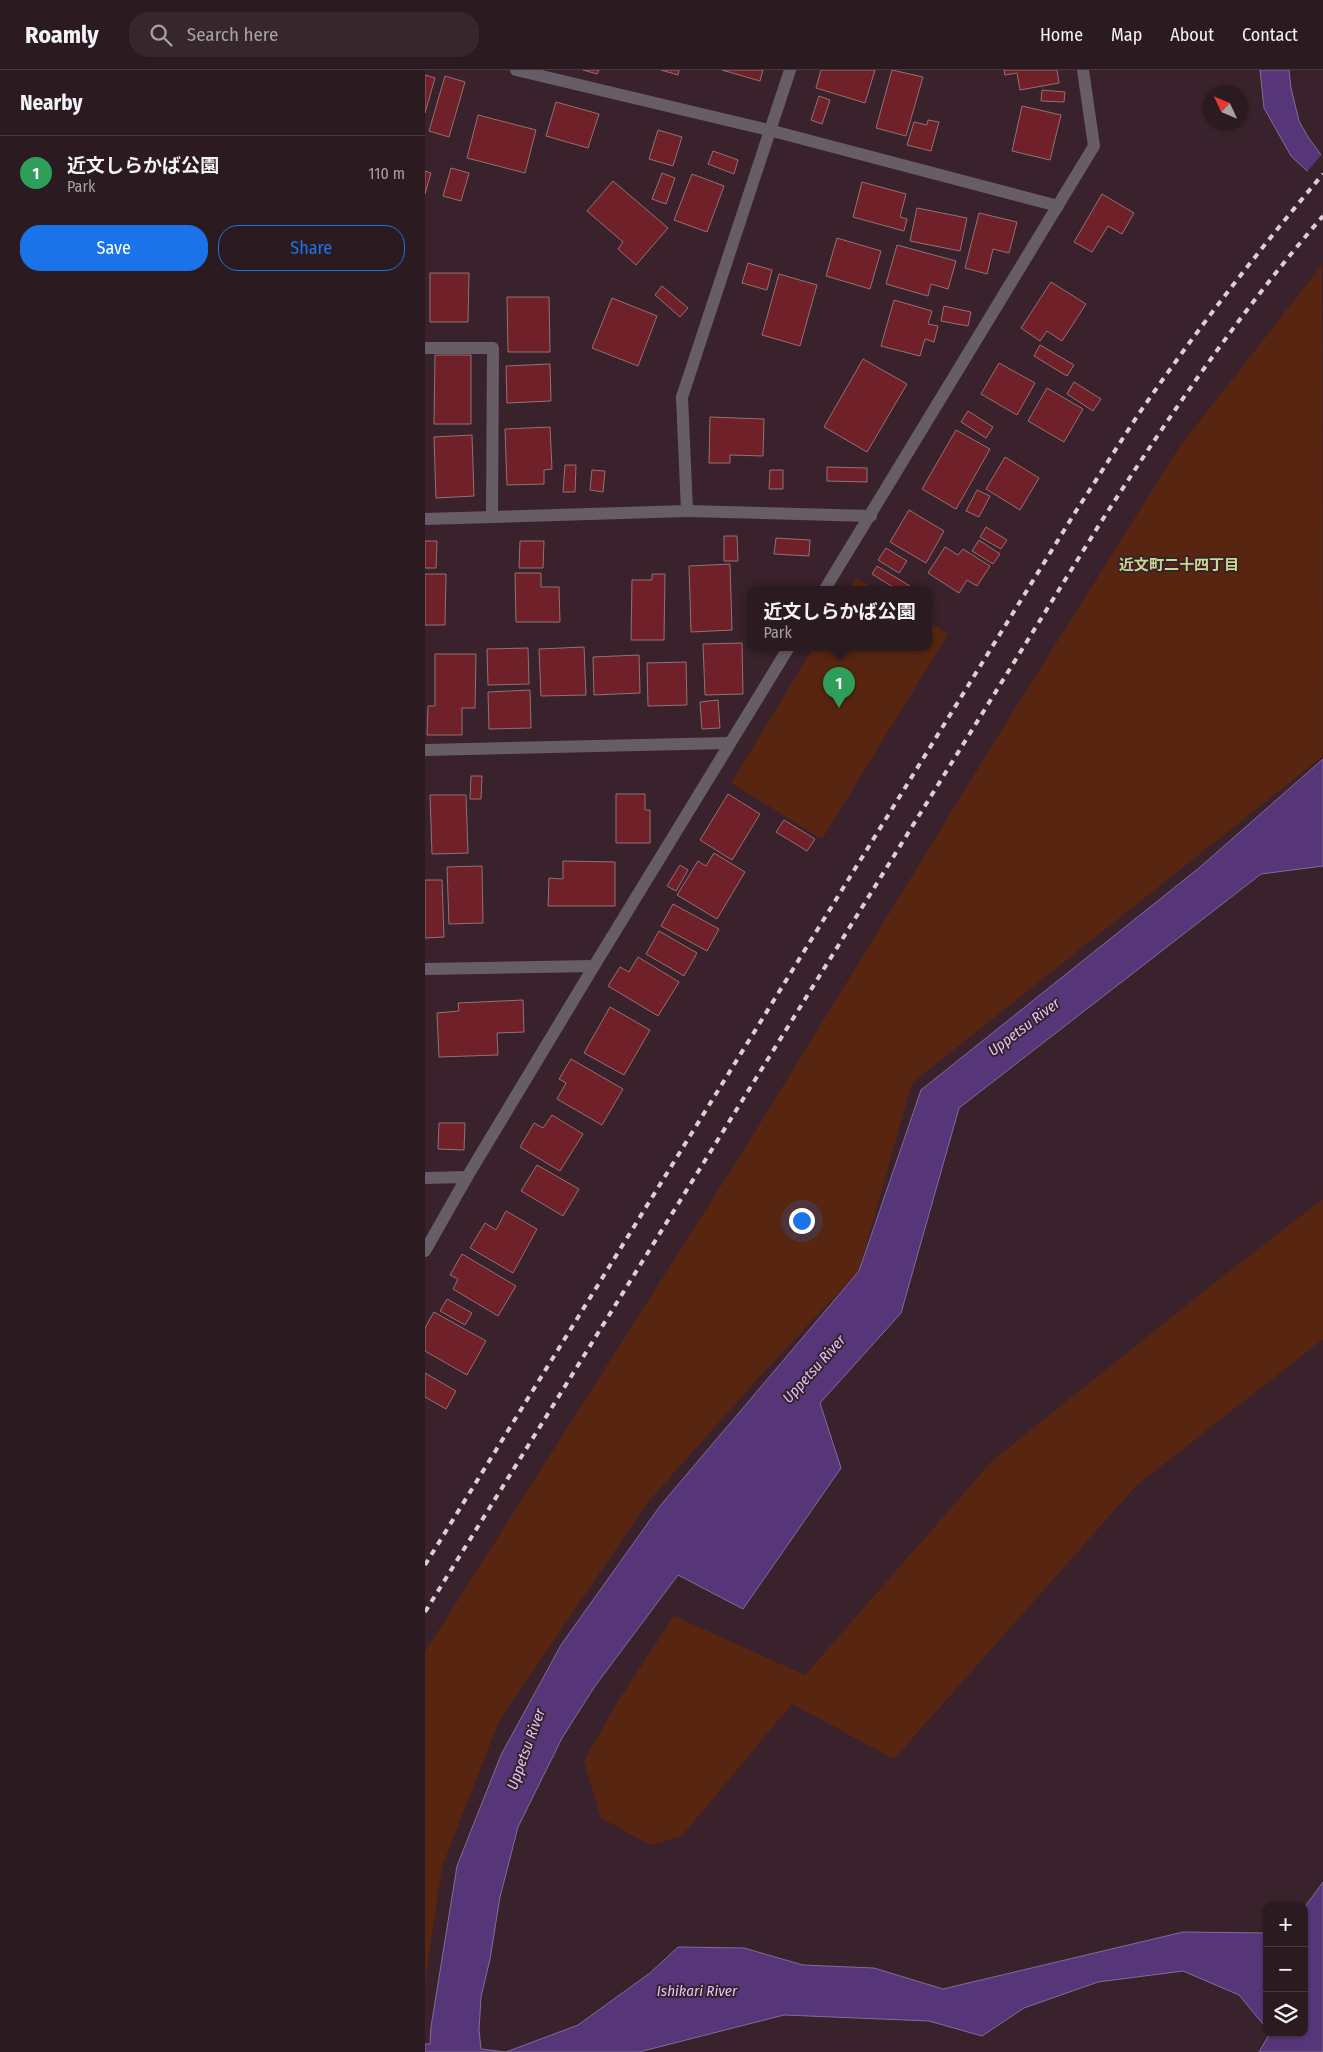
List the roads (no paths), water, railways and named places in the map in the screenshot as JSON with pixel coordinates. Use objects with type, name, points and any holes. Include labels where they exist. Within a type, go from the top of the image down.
[{"type":"street","points":[[516,70],[769,130],[1058,206]]},
{"type":"street","points":[[687,511],[682,397],[790,70]]},
{"type":"street","points":[[827,586],[1094,146],[1083,70]]},
{"type":"street","points":[[425,348],[493,348],[492,517]]},
{"type":"street","points":[[425,518],[687,511],[871,516]]},
{"type":"street","points":[[425,1251],[728,743],[786,651]]},
{"type":"street","points":[[425,750],[728,743]]},
{"type":"street","points":[[425,969],[594,966]]},
{"type":"street","points":[[425,1178],[467,1178]]},
{"type":"water","points":[[1260,70],[1289,70],[1291,88],[1299,121],[1322,156],[1323,186],[1291,156],[1264,108]]},
{"type":"water","name":"Uppetsu River","points":[[1323,759],[1323,866],[1261,874],[959,1108],[901,1313],[820,1403],[841,1468],[743,1609],[678,1575],[595,1686],[562,1738],[518,1827],[500,1897],[490,1959],[481,1997],[479,2030],[481,2049],[506,2052],[425,2052],[425,2044],[430,2044],[431,2027],[457,1866],[501,1755],[561,1645],[660,1506],[859,1271],[921,1090],[1199,868]]},
{"type":"water","points":[[1323,1882],[1323,2052],[1259,2052],[1268,2037],[1308,2037],[1308,1903]]},
{"type":"water","name":"Ishikari River","points":[[1183,1932],[1263,1933],[1263,2024],[1239,1995],[1183,1971],[1098,1982],[1024,2008],[982,2036],[929,2021],[784,2015],[639,2052],[506,2052],[578,2025],[650,1973],[678,1947],[744,1948],[803,1965],[874,1968],[943,1989]]},
{"type":"railway","points":[[425,1565],[1122,439],[1204,323],[1323,174]]},
{"type":"railway","points":[[425,1612],[1101,522],[1206,365],[1292,252],[1323,216]]},
{"type":"place","name":"近文しらかば公園","points":[[839,708]]},
{"type":"district","name":"近文町二十四丁目","points":[[1179,565]]}]
